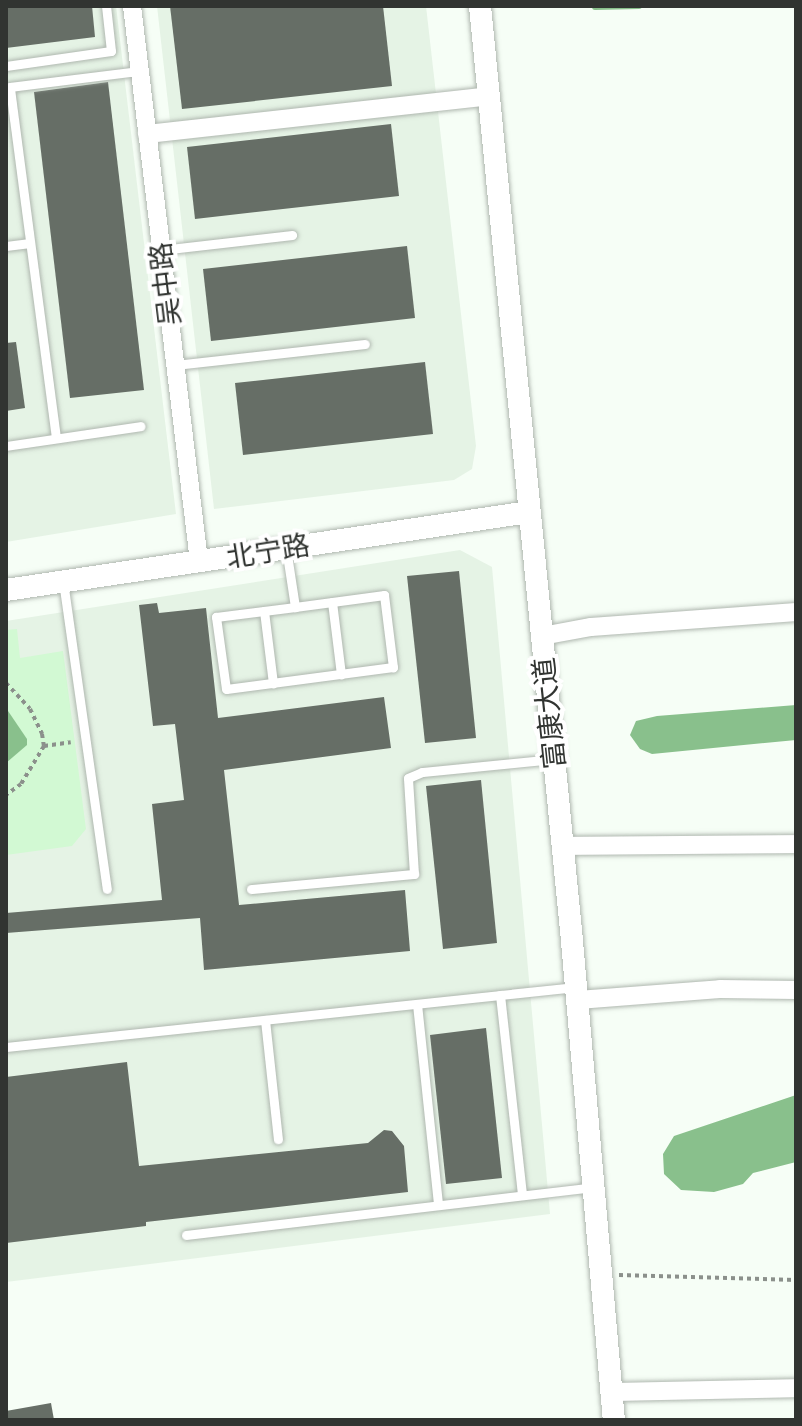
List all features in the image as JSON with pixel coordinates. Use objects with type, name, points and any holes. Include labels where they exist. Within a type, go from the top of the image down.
[{"type":"street","name":"吴中路","points":[[132,6],[199,561]]},
{"type":"street","name":"富康大道","points":[[480,6],[577,993],[614,1420]]},
{"type":"street","points":[[147,134],[489,96]]},
{"type":"street","name":"北宁路","points":[[6,590],[529,512]]},
{"type":"street","points":[[542,636],[591,627],[796,612]]},
{"type":"street","points":[[563,846],[796,844]]},
{"type":"street","points":[[577,993],[796,990]]},
{"type":"street","points":[[611,1392],[796,1388]]},
{"type":"lane","points":[[6,66],[111,51],[106,6]]},
{"type":"lane","points":[[56,438],[10,87],[139,71]]},
{"type":"lane","points":[[161,250],[292,235]]},
{"type":"lane","points":[[6,246],[30,243]]},
{"type":"lane","points":[[175,365],[365,344]]},
{"type":"lane","points":[[6,446],[141,426]]},
{"type":"lane","points":[[286,548],[295,607]]},
{"type":"lane","points":[[63,581],[107,889]]},
{"type":"lane","points":[[384,595],[393,667],[226,689],[216,617],[295,607],[384,595]]},
{"type":"lane","points":[[332,602],[341,674]]},
{"type":"lane","points":[[264,611],[273,683]]},
{"type":"lane","points":[[251,889],[414,874],[408,778],[422,772],[554,759]]},
{"type":"lane","points":[[6,1047],[500,995],[577,993]]},
{"type":"lane","points":[[500,995],[522,1195]]},
{"type":"lane","points":[[417,1004],[438,1205]]},
{"type":"lane","points":[[265,1020],[278,1139]]},
{"type":"lane","points":[[186,1235],[593,1187]]},
{"type":"path","points":[[6,683],[30,709],[44,746],[21,784],[6,795]]},
{"type":"path","points":[[44,746],[85,740]]},
{"type":"path","points":[[601,1275],[796,1280]]},
{"type":"shaded area","points":[[6,6],[116,6],[176,514],[6,542]]},
{"type":"shaded area","points":[[157,6],[426,6],[476,446],[472,469],[454,480],[214,509]]},
{"type":"shaded area","points":[[460,550],[492,567],[550,1214],[6,1282],[6,621]]},
{"type":"shaded area","points":[[17,629],[20,658],[63,651],[86,829],[72,846],[6,855],[6,630]]},
{"type":"shaded area","points":[[796,705],[796,740],[652,754],[640,749],[630,735],[636,721],[657,716]]},
{"type":"shaded area","points":[[6,708],[27,739],[27,745],[6,763]]},
{"type":"shaded area","points":[[796,1095],[796,1162],[753,1173],[743,1184],[714,1192],[681,1190],[664,1174],[663,1154],[674,1136]]},
{"type":"building","points":[[6,6],[92,6],[95,37],[6,48]]},
{"type":"building","points":[[170,6],[383,6],[392,86],[182,109]]},
{"type":"building","points":[[108,82],[144,390],[70,398],[34,92]]},
{"type":"building","points":[[391,124],[399,196],[195,219],[187,147]]},
{"type":"building","points":[[407,246],[415,318],[211,341],[203,269]]},
{"type":"building","points":[[16,342],[25,408],[6,411],[6,343]]},
{"type":"building","points":[[425,362],[433,434],[243,455],[235,383]]},
{"type":"building","points":[[459,571],[476,738],[425,743],[407,576]]},
{"type":"building","points":[[157,603],[159,613],[206,608],[218,718],[384,697],[391,748],[224,770],[239,905],[405,890],[410,951],[204,970],[200,918],[6,933],[6,913],[162,900],[152,804],[184,800],[175,724],[153,726],[139,605]]},
{"type":"building","points":[[481,780],[497,943],[443,949],[426,786]]},
{"type":"building","points":[[486,1028],[502,1178],[446,1184],[430,1035]]},
{"type":"building","points":[[127,1062],[139,1166],[368,1143],[384,1130],[392,1131],[404,1146],[408,1192],[146,1222],[146,1226],[6,1243],[6,1077]]},
{"type":"building","points":[[51,1403],[54,1420],[6,1420],[6,1411]]},
{"type":"waterway","points":[[595,7],[639,6]]}]
